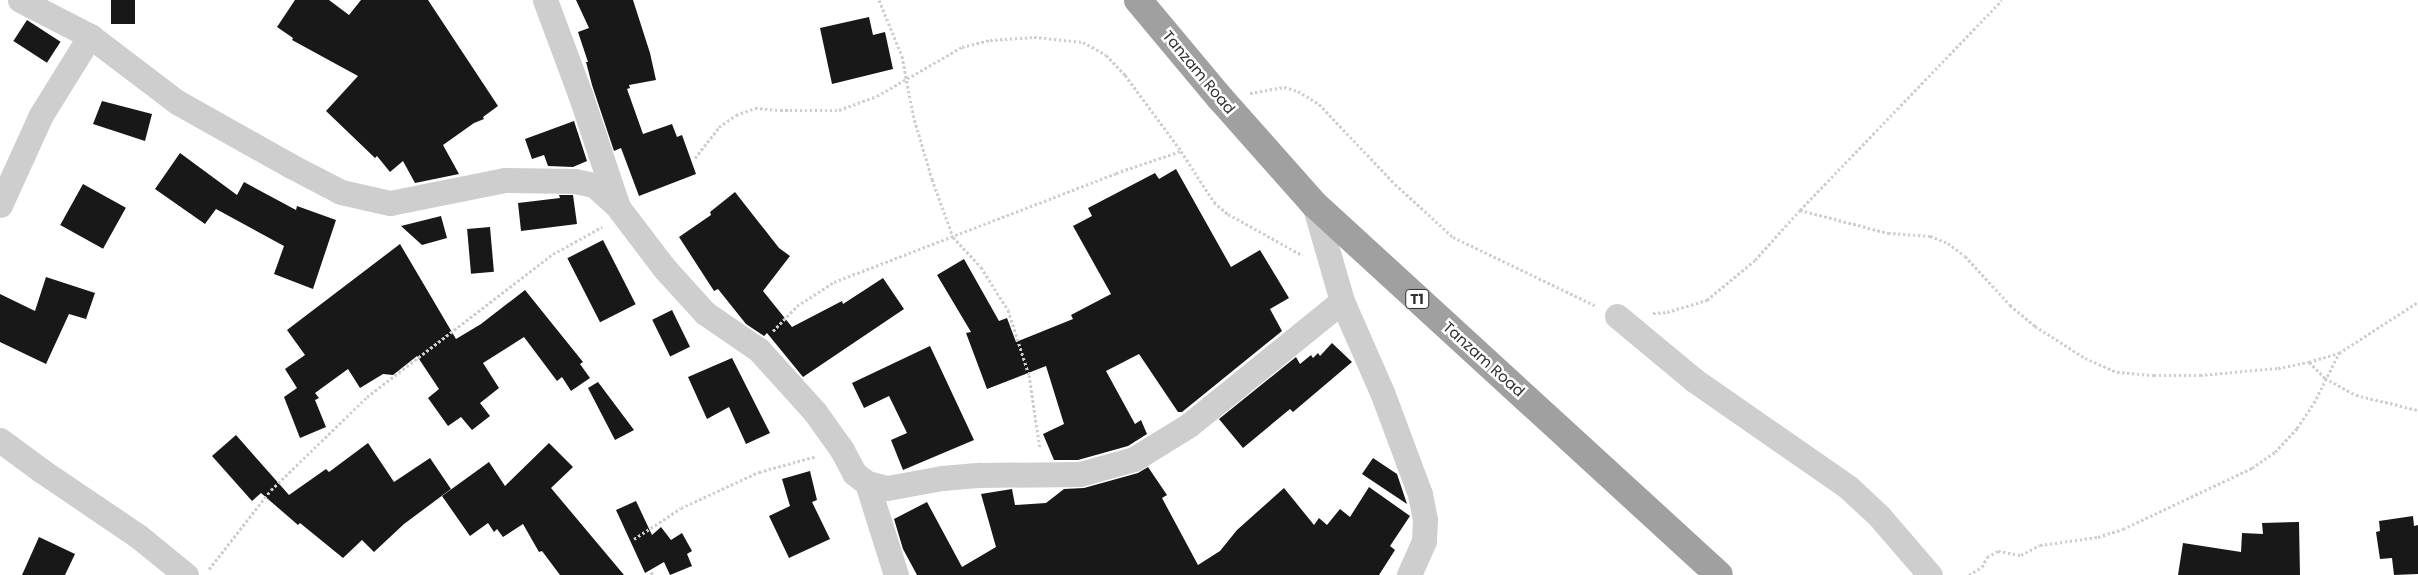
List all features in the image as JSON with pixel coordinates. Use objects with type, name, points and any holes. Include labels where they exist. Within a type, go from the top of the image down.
[{"type":"highway","name":"Tanzam Road","points":[[1138,0],[1220,98],[1314,204],[1719,575]]},
{"type":"street","points":[[20,0],[90,36],[177,102],[341,192],[368,200],[390,203],[505,180],[575,181],[594,185],[621,211],[665,269],[706,313],[759,350],[815,412],[842,450],[854,474],[867,483],[887,488],[942,478],[980,475],[1044,475],[1097,471],[1134,459],[1189,425],[1342,302]]},
{"type":"street","points":[[544,0],[580,94],[621,211]]},
{"type":"street","points":[[0,205],[41,115],[90,36]]},
{"type":"street","points":[[1314,204],[1342,302],[1382,392],[1420,494],[1425,520],[1424,541],[1409,575]]},
{"type":"street","points":[[1617,316],[1694,380],[1848,487],[1879,516],[1930,575]]},
{"type":"street","points":[[0,440],[42,472],[138,536],[186,575]]},
{"type":"street","points":[[867,483],[896,575]]},
{"type":"path","points":[[879,0],[902,56],[907,77],[908,97],[953,237],[981,267],[1008,310],[1029,375],[1044,475]]},
{"type":"path","points":[[1220,98],[1284,87],[1298,91],[1319,104],[1395,184],[1453,237],[1549,286],[1617,316],[1667,312],[1707,300],[1755,260],[1800,210],[2002,0]]},
{"type":"path","points":[[695,158],[720,127],[736,115],[755,108],[840,110],[877,96],[962,47],[990,40],[1034,37],[1084,42],[1106,55],[1125,75],[1181,151],[1201,186],[1214,202],[1228,214],[1333,272]]},
{"type":"path","points":[[759,350],[770,333],[797,306],[815,293],[871,266],[953,237],[1116,173],[1181,151]]},
{"type":"path","points":[[1800,210],[1888,233],[1930,236],[1948,243],[1966,256],[2010,305],[2035,326],[2085,358],[2117,372],[2154,375],[2200,375],[2278,368],[2309,362],[2339,353],[2418,302]]},
{"type":"path","points":[[204,575],[271,490],[367,398],[553,254],[621,211]]},
{"type":"path","points":[[1969,575],[1982,567],[1988,557],[1998,550],[2021,555],[2040,545],[2098,537],[2123,529],[2252,468],[2275,452],[2297,428],[2314,403],[2339,353]]},
{"type":"path","points":[[2309,362],[2326,378],[2356,395],[2418,410]]},
{"type":"path","points":[[634,539],[681,508],[759,472],[842,450]]},
{"type":"building","points":[[111,0],[135,0],[135,24],[111,24]]},
{"type":"building","points":[[295,0],[329,0],[349,15],[361,0],[428,0],[498,106],[483,117],[484,119],[474,123],[443,145],[459,174],[415,183],[403,161],[390,172],[377,156],[375,158],[326,111],[358,76],[292,40],[293,38],[277,27]]},
{"type":"building","points":[[576,0],[633,0],[650,53],[656,80],[629,85],[630,88],[627,89],[643,134],[672,124],[677,137],[682,135],[696,174],[639,196],[621,148],[614,151],[592,85],[586,62],[588,62],[578,32],[589,28]]},
{"type":"building","points":[[869,17],[873,35],[885,32],[893,69],[832,84],[820,28]]},
{"type":"building","points":[[27,20],[61,42],[47,63],[13,41]]},
{"type":"building","points":[[102,101],[152,114],[145,141],[93,124]]},
{"type":"building","points":[[574,121],[587,161],[573,167],[548,166],[544,155],[532,159],[525,139]]},
{"type":"building","points":[[180,153],[237,195],[244,182],[296,210],[297,206],[336,220],[313,289],[274,274],[284,246],[216,209],[205,224],[155,189]]},
{"type":"building","points":[[1176,169],[1231,267],[1260,250],[1289,298],[1270,309],[1282,331],[1182,412],[1178,412],[1139,354],[1106,371],[1135,424],[1141,420],[1147,434],[1128,446],[1078,460],[1054,460],[1043,434],[1064,424],[1046,366],[987,389],[966,333],[971,332],[937,275],[964,259],[999,321],[1007,318],[1016,342],[1073,319],[1071,315],[1111,294],[1073,226],[1092,216],[1088,208],[1155,173],[1159,179]]},
{"type":"building","points":[[83,184],[126,208],[103,249],[60,225]]},
{"type":"building","points":[[735,192],[779,248],[790,256],[763,291],[792,327],[842,301],[843,304],[883,278],[904,309],[803,377],[767,333],[764,336],[746,324],[718,289],[714,291],[679,237],[711,215],[710,212]]},
{"type":"building","points":[[559,195],[573,195],[577,224],[521,231],[518,203],[560,198]]},
{"type":"building","points":[[441,216],[447,238],[422,245],[401,226]]},
{"type":"building","points":[[490,227],[494,272],[471,274],[467,229]]},
{"type":"building","points":[[603,240],[636,304],[600,322],[567,258]]},
{"type":"building","points":[[400,244],[456,339],[481,324],[525,290],[583,362],[580,364],[590,378],[571,391],[562,377],[557,381],[524,337],[483,363],[499,388],[480,403],[490,416],[472,430],[461,417],[448,426],[428,398],[439,389],[417,356],[393,375],[383,374],[360,388],[348,369],[315,393],[319,398],[315,400],[326,427],[300,438],[284,397],[297,388],[285,369],[305,355],[287,330]]},
{"type":"building","points":[[46,277],[95,293],[86,319],[69,314],[46,364],[0,342],[0,294],[35,311]]},
{"type":"building","points":[[672,310],[690,347],[670,356],[652,320]]},
{"type":"building","points":[[1332,343],[1352,362],[1293,412],[1290,409],[1243,448],[1219,419],[1296,357],[1300,364],[1311,355],[1313,358],[1318,353],[1320,356]]},
{"type":"building","points":[[930,346],[974,440],[903,470],[891,440],[907,433],[889,396],[864,408],[852,383]]},
{"type":"building","points":[[732,358],[770,433],[746,444],[729,407],[707,419],[688,377]]},
{"type":"building","points":[[598,382],[634,430],[615,440],[588,388]]},
{"type":"building","points":[[236,435],[289,495],[326,469],[329,472],[368,443],[394,482],[430,458],[451,489],[404,524],[374,552],[362,540],[343,558],[300,523],[298,525],[261,493],[252,501],[212,456]]},
{"type":"building","points":[[549,443],[573,467],[551,488],[624,575],[560,575],[542,551],[539,552],[523,524],[503,537],[497,529],[494,532],[488,523],[470,536],[442,496],[489,462],[505,486]]},
{"type":"building","points":[[1373,458],[1397,474],[1407,504],[1362,474]]},
{"type":"building","points":[[1148,467],[1167,495],[1162,498],[1198,565],[1220,551],[1237,530],[1284,488],[1314,525],[1319,518],[1327,525],[1340,509],[1350,517],[1369,487],[1410,516],[1390,546],[1395,550],[1379,575],[917,575],[903,549],[894,519],[927,502],[962,567],[996,547],[981,494],[1012,489],[1015,505],[1046,503],[1064,489],[1084,488],[1138,473]]},
{"type":"building","points":[[810,471],[817,500],[812,502],[830,539],[789,558],[769,516],[790,506],[782,479]]},
{"type":"building","points":[[636,501],[652,535],[661,527],[671,540],[682,533],[692,551],[687,554],[692,566],[670,575],[664,562],[645,573],[616,510]]},
{"type":"building","points":[[2413,516],[2414,526],[2418,525],[2418,574],[2394,575],[2392,558],[2380,559],[2376,532],[2380,531],[2379,521]]},
{"type":"building","points":[[2299,522],[2300,575],[2178,575],[2183,543],[2241,552],[2242,533],[2263,534],[2262,523]]},
{"type":"building","points":[[39,537],[75,554],[65,575],[22,575]]}]
